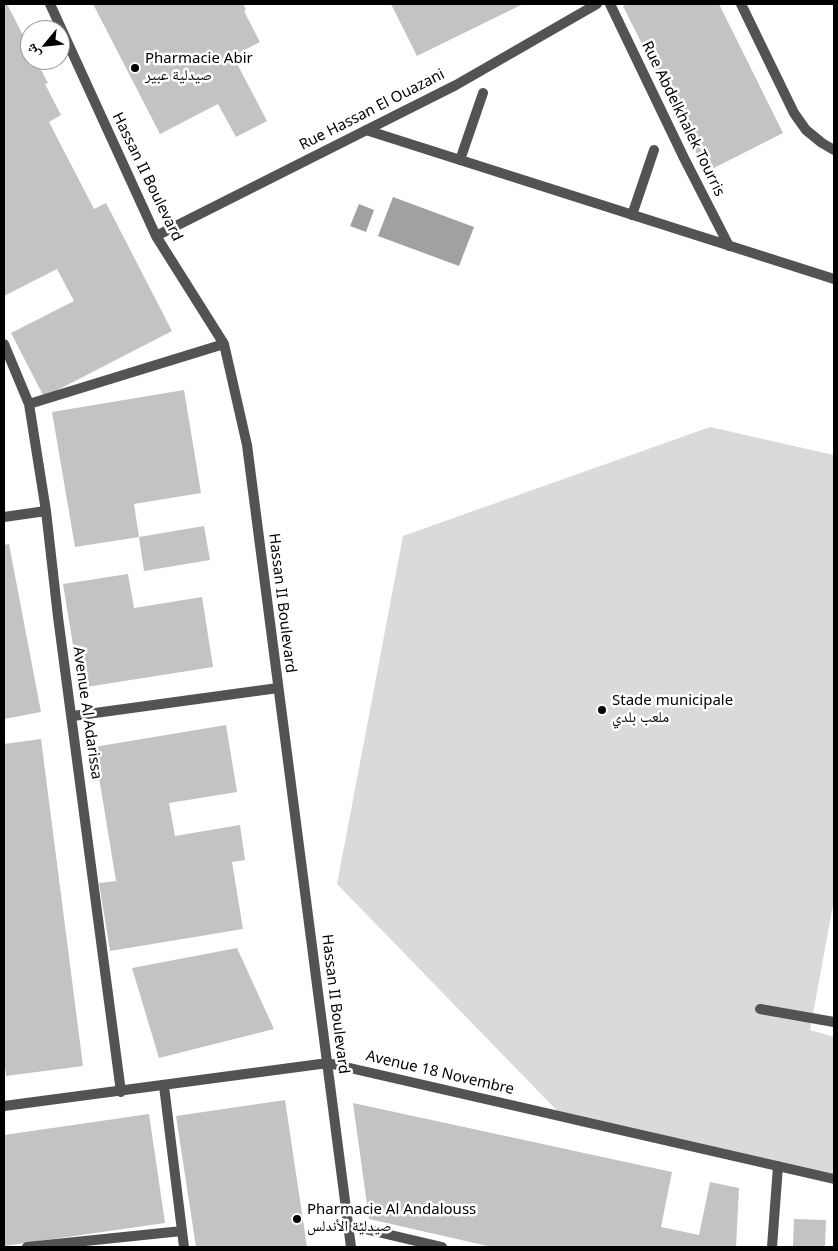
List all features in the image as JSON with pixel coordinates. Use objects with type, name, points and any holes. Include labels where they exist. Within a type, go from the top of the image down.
[{"type":"street","name":"Hassan II Boulevard","points":[[50,4],[156,236],[224,344],[247,445],[351,1247]]},
{"type":"street","name":"Rue Hassan El Ouazani","points":[[156,236],[456,85],[597,4]]},
{"type":"street","name":"Rue Abdelkhalek Tourris","points":[[610,4],[684,158],[729,246]]},
{"type":"street","points":[[741,4],[794,113],[806,130],[834,150]]},
{"type":"street","points":[[460,160],[483,93]]},
{"type":"street","points":[[366,130],[834,279]]},
{"type":"street","points":[[632,215],[654,150]]},
{"type":"street","name":"Avenue Al Adarissa","points":[[4,344],[29,404],[46,511],[58,617],[73,716],[121,1092]]},
{"type":"street","points":[[29,404],[224,344]]},
{"type":"street","points":[[4,517],[46,511]]},
{"type":"street","points":[[73,716],[278,688]]},
{"type":"street","points":[[760,1009],[834,1022]]},
{"type":"street","name":"Avenue 18 Novembre","points":[[4,1106],[121,1092],[328,1063],[834,1179]]},
{"type":"street","points":[[164,1086],[184,1247]]},
{"type":"street","points":[[772,1247],[778,1166]]},
{"type":"street","points":[[348,1225],[442,1247]]},
{"type":"street","points":[[27,1247],[182,1232]]},
{"type":"shaded area","points":[[393,197],[474,227],[459,266],[378,236]]},
{"type":"shaded area","points":[[359,204],[374,210],[366,232],[350,226]]},
{"type":"shaded area","name":"Stade municipale ملعب بلدي","points":[[710,427],[834,455],[834,900],[810,1030],[834,1037],[834,1182],[570,1124],[337,884],[403,536]]},
{"type":"building","points":[[4,4],[7,4],[20,29],[20,70],[41,70],[48,83],[45,84],[61,115],[49,122],[94,209],[106,203],[172,331],[44,397],[11,333],[74,301],[57,269],[4,296]]},
{"type":"building","points":[[93,4],[243,4],[246,10],[244,11],[260,42],[233,56],[267,121],[236,137],[218,104],[160,134]]},
{"type":"building","points":[[391,4],[523,4],[417,56]]},
{"type":"building","points":[[628,4],[719,4],[783,133],[706,172],[623,6]]},
{"type":"building","points":[[184,390],[201,493],[134,504],[139,537],[75,547],[52,412]]},
{"type":"building","points":[[204,526],[210,560],[144,571],[139,537]]},
{"type":"building","points":[[9,544],[41,712],[4,719],[4,545]]},
{"type":"building","points":[[128,574],[134,608],[202,597],[213,667],[80,688],[63,584]]},
{"type":"building","points":[[226,725],[237,792],[169,803],[175,836],[240,825],[245,860],[232,862],[243,929],[110,951],[99,883],[116,881],[94,747]]},
{"type":"building","points":[[41,739],[83,1066],[6,1076],[4,1056],[4,744]]},
{"type":"building","points":[[237,948],[274,1029],[159,1058],[132,968]]},
{"type":"building","points":[[285,1100],[307,1247],[196,1247],[176,1116]]},
{"type":"building","points":[[353,1103],[672,1172],[661,1227],[699,1235],[710,1182],[739,1188],[736,1247],[492,1247],[369,1219]]},
{"type":"building","points":[[149,1114],[165,1223],[4,1246],[4,1135]]},
{"type":"building","points":[[794,1219],[826,1220],[825,1247],[793,1247]]},
{"type":"place","name":"Pharmacie Abir صيدلية عبير","points":[[135,68]]},
{"type":"place","name":"Stade municipale ملعب بلدي","points":[[602,710]]},
{"type":"place","name":"Pharmacie Al Andalouss صيدلية الأندلس","points":[[297,1219]]}]
